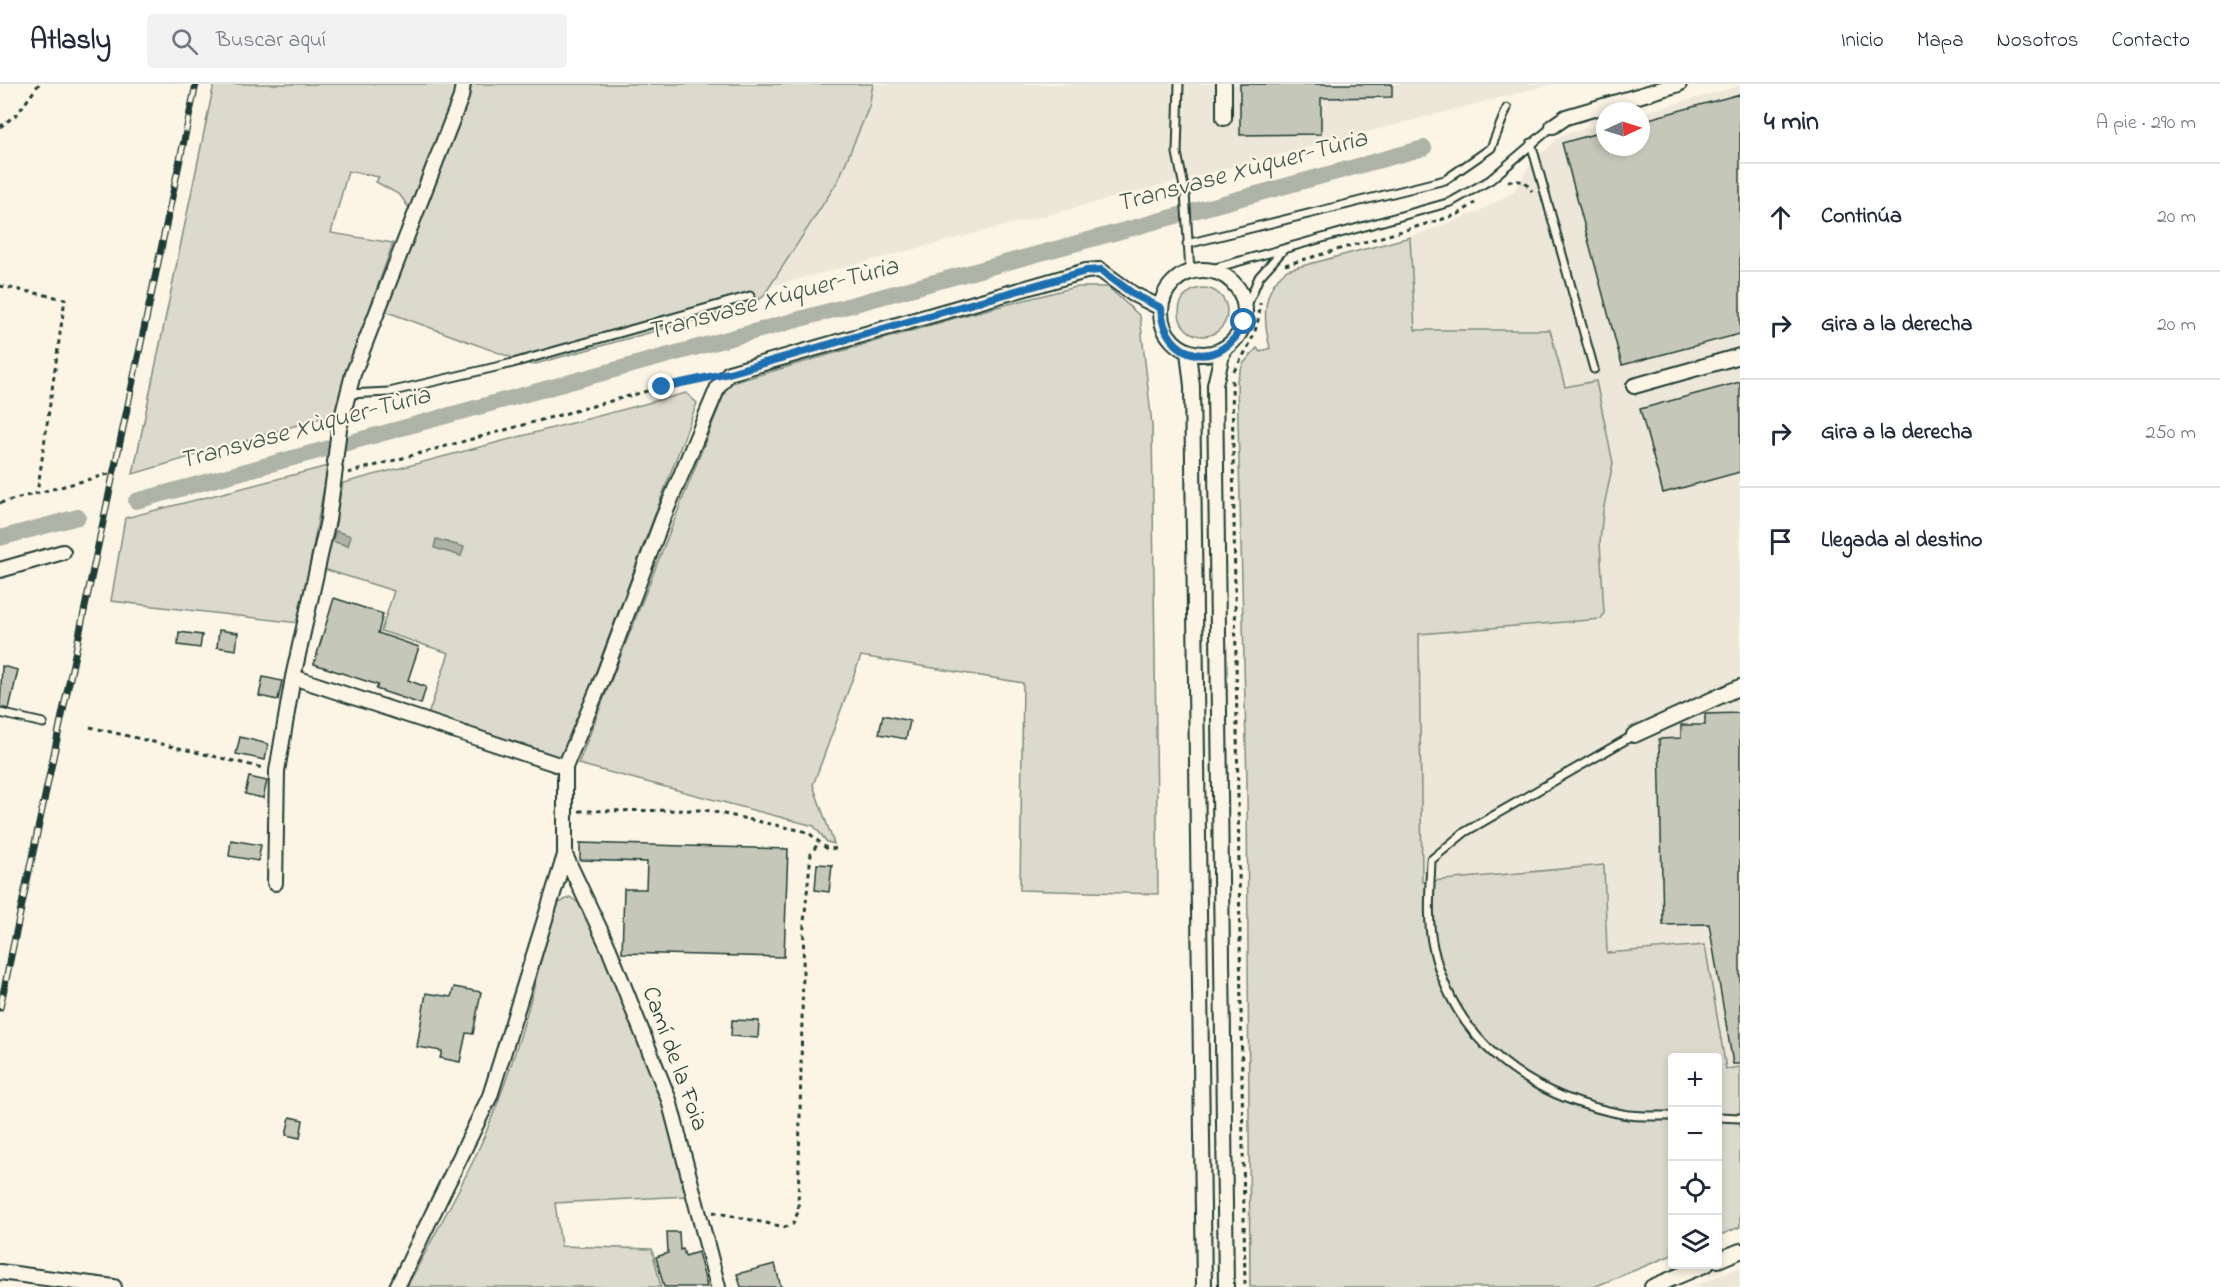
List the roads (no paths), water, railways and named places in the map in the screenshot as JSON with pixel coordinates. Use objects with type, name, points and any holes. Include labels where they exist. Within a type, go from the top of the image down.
[{"type":"street","points":[[274,883],[276,771],[293,677],[339,468],[339,429],[353,374],[461,98],[463,84]]},
{"type":"street","points":[[1224,84],[1224,118]]},
{"type":"street","points":[[1553,126],[1566,117],[1679,84]]},
{"type":"street","points":[[397,1287],[490,1096],[565,855],[565,767],[603,677],[663,518],[718,387],[729,373],[1086,271],[1101,270],[1133,294],[1161,308]]},
{"type":"street","points":[[1223,350],[1200,355],[1188,352],[1166,335],[1161,322],[1161,308],[1170,285],[1190,272],[1208,270],[1230,279],[1238,288],[1245,310],[1239,333],[1223,350],[1215,385],[1226,1287]]},
{"type":"street","points":[[1188,352],[1192,386],[1204,1287]]},
{"type":"street","points":[[1634,386],[1740,357]]},
{"type":"street","points":[[0,570],[63,552]]},
{"type":"street","points":[[293,677],[565,767]]},
{"type":"street","points":[[1634,735],[1740,687]]},
{"type":"street","name":"Camí de la Foia","points":[[565,855],[609,949],[669,1100],[718,1287]]},
{"type":"street","points":[[1722,1258],[1740,1251]]},
{"type":"street","points":[[1652,1287],[1695,1269]]},
{"type":"street","points":[[0,1272],[114,1287]]},
{"type":"lane","points":[[1179,84],[1177,153],[1185,192],[1190,272]]},
{"type":"lane","points":[[1187,240],[1445,180],[1491,148],[1507,108]]},
{"type":"lane","points":[[1208,270],[1451,202],[1490,180],[1553,126]]},
{"type":"lane","points":[[1531,143],[1594,369]]},
{"type":"lane","points":[[1245,310],[1259,277],[1284,249]]},
{"type":"lane","points":[[348,394],[389,392],[513,363],[750,296]]},
{"type":"lane","points":[[0,713],[43,723]]},
{"type":"lane","points":[[1634,735],[1465,832],[1431,860],[1432,945],[1445,989],[1469,1029],[1500,1062],[1540,1086],[1587,1105],[1624,1115],[1668,1116]]},
{"type":"lane","points":[[1722,1117],[1740,1118]]},
{"type":"waterway","name":"Transvase Xùquer-Tùria","points":[[136,501],[1424,148]]},
{"type":"waterway","name":"Transvase Xùquer-Tùria","points":[[0,538],[78,517]]},
{"type":"railway","points":[[0,1008],[196,84]]}]
